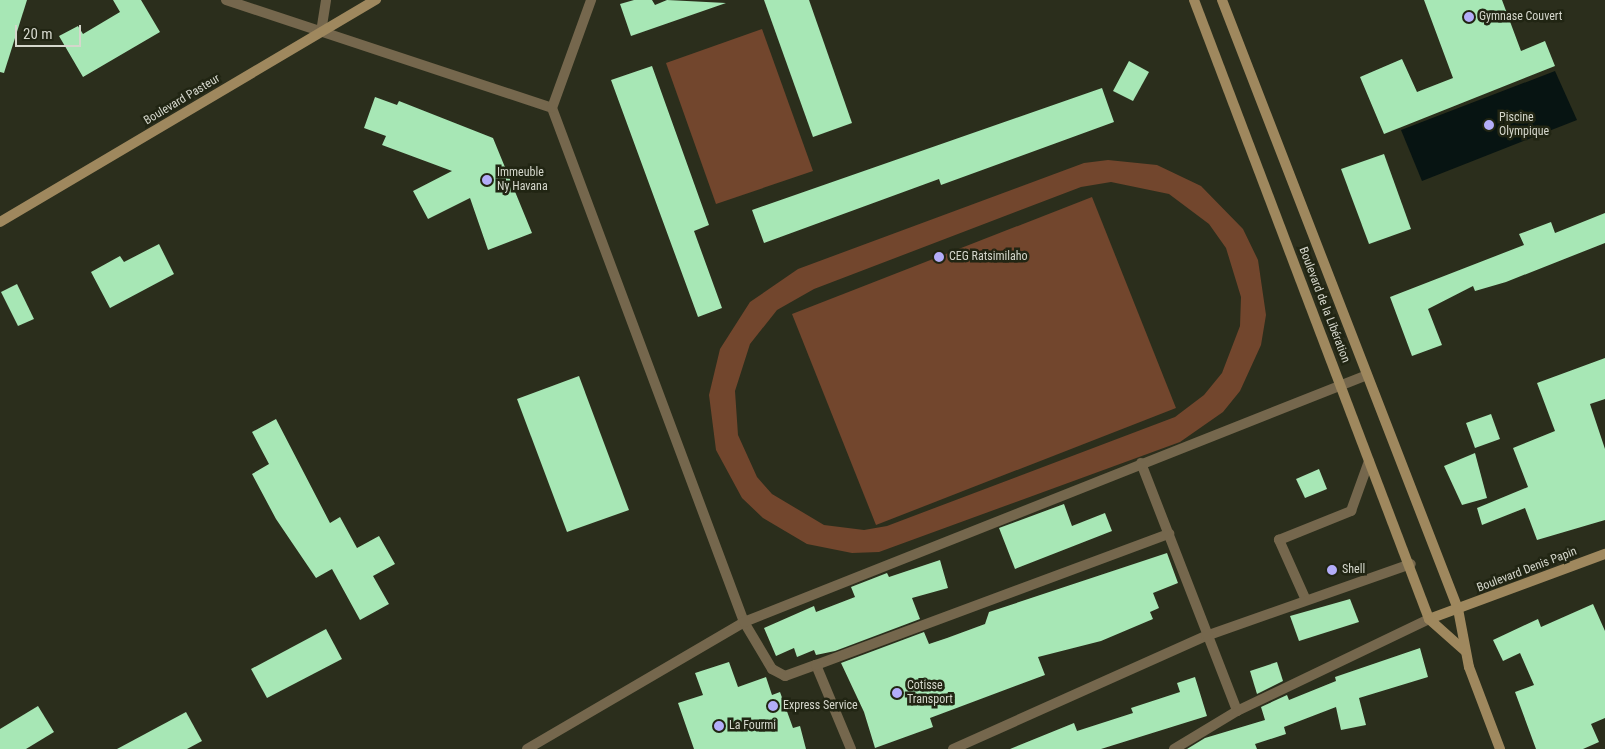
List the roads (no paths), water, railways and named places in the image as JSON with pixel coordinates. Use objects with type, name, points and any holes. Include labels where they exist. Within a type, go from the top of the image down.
[{"type":"main road","name":"Boulevard Pasteur","points":[[0,222],[376,0]]},
{"type":"main road","name":"Boulevard de la Libération","points":[[1194,0],[1369,461],[1411,564],[1429,619]]},
{"type":"main road","name":"Boulevard de la Libération","points":[[1222,0],[1458,609],[1465,651],[1500,749]]},
{"type":"main road","name":"Boulevard Denis Papin","points":[[1429,619],[1605,554]]},
{"type":"main road","points":[[1429,619],[1465,651]]},
{"type":"street","points":[[226,0],[552,108]]},
{"type":"street","points":[[321,32],[326,0]]},
{"type":"street","points":[[591,0],[552,108],[744,622],[772,669],[785,676],[1169,534]]},
{"type":"street","points":[[530,748],[744,622],[1367,375]]},
{"type":"street","points":[[1305,598],[1279,540],[1351,511],[1369,461]]},
{"type":"street","points":[[1141,463],[1206,636],[1237,711]]},
{"type":"street","points":[[953,749],[1206,636],[1305,598],[1411,564]]},
{"type":"street","points":[[1174,749],[1237,711],[1429,619]]},
{"type":"street","points":[[816,665],[851,749]]},
{"type":"place","name":"Gymnase Couvert","points":[[1469,17]]},
{"type":"place","name":"Piscine Olympique","points":[[1489,125]]},
{"type":"place","name":"Immeuble Ny Havana","points":[[487,180]]},
{"type":"place","name":"CEG Ratsimilaho","points":[[939,257]]},
{"type":"place","name":"Shell","points":[[1332,570]]},
{"type":"place","name":"Cotisse Transport","points":[[897,693]]},
{"type":"place","name":"Express Service","points":[[773,706]]},
{"type":"place","name":"La Fourmi","points":[[719,726]]}]
